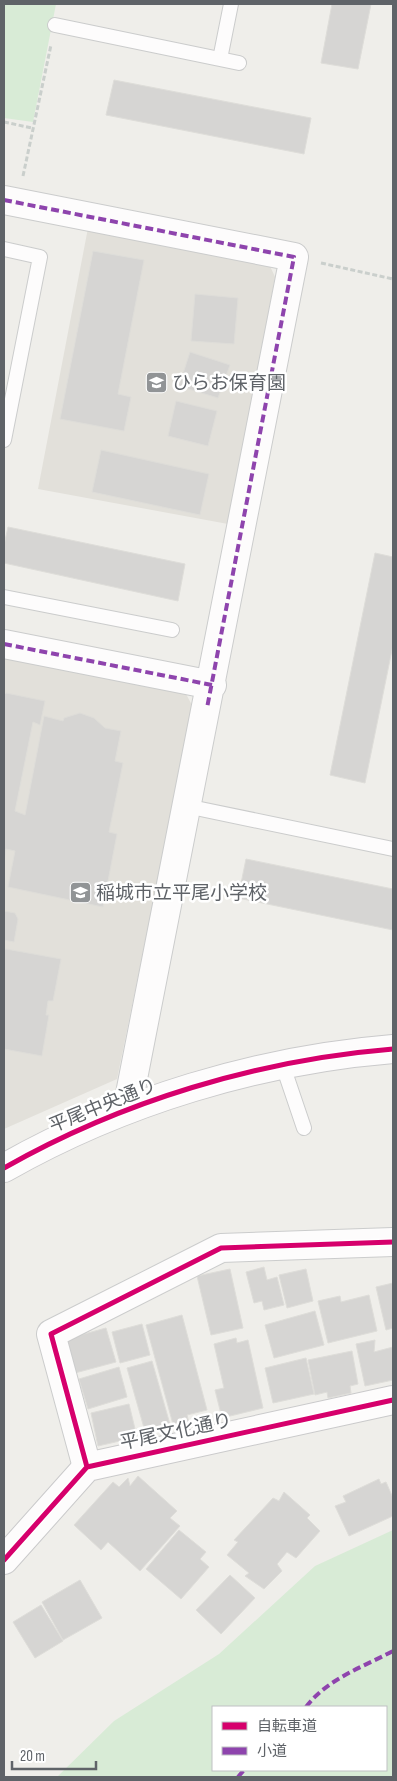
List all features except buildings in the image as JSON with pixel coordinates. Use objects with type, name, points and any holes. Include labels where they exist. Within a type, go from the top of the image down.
[{"type":"street","points":[[11,202],[294,257],[127,1109]]},
{"type":"street","points":[[4,644],[209,696]]},
{"type":"street","name":"平尾中央通り","points":[[4,1168],[40,1147],[127,1109],[203,1085],[283,1066],[393,1049]]},
{"type":"street","points":[[8,1547],[87,1467],[51,1334],[221,1248],[393,1242]]},
{"type":"street","name":"平尾文化通り","points":[[87,1467],[393,1400]]},
{"type":"lane","points":[[220,59],[231,4]]},
{"type":"lane","points":[[56,25],[239,63]]},
{"type":"lane","points":[[4,249],[40,258],[4,440]]},
{"type":"lane","points":[[4,597],[172,630]]},
{"type":"lane","points":[[186,806],[393,849]]},
{"type":"lane","points":[[283,1066],[304,1128]]},
{"type":"path","points":[[11,202],[32,128],[56,25]]},
{"type":"path","points":[[4,122],[32,128]]},
{"type":"path","points":[[294,257],[393,280]]},
{"type":"shaded area","name":"ひらお保育園","points":[[88,228],[270,266],[275,277],[228,524],[38,489]]},
{"type":"shaded area","name":"稲城市立平尾小学校","points":[[4,658],[186,694],[193,707],[117,1079],[4,1129]]},
{"type":"green space","points":[[4,4],[56,4],[33,122],[4,118]]},
{"type":"green space","points":[[393,1530],[393,1777],[57,1777],[114,1721],[219,1654],[315,1566]]},
{"type":"marked path","points":[[4,200],[294,257],[207,708]]},
{"type":"marked path","points":[[4,644],[212,685]]},
{"type":"marked path","points":[[307,1706],[335,1681],[393,1651]]},
{"type":"marked path","points":[[238,1777],[243,1771]]},
{"type":"cycle path","points":[[4,1168],[49,1144],[96,1123],[192,1087],[292,1063],[393,1049]]},
{"type":"cycle path","points":[[87,1467],[51,1334],[221,1248],[393,1242]]},
{"type":"cycle path","points":[[4,1560],[87,1467],[393,1400]]},
{"type":"place","name":"ひらお保育園","points":[[156,383]]},
{"type":"place","name":"稲城市立平尾小学校","points":[[80,893]]}]
